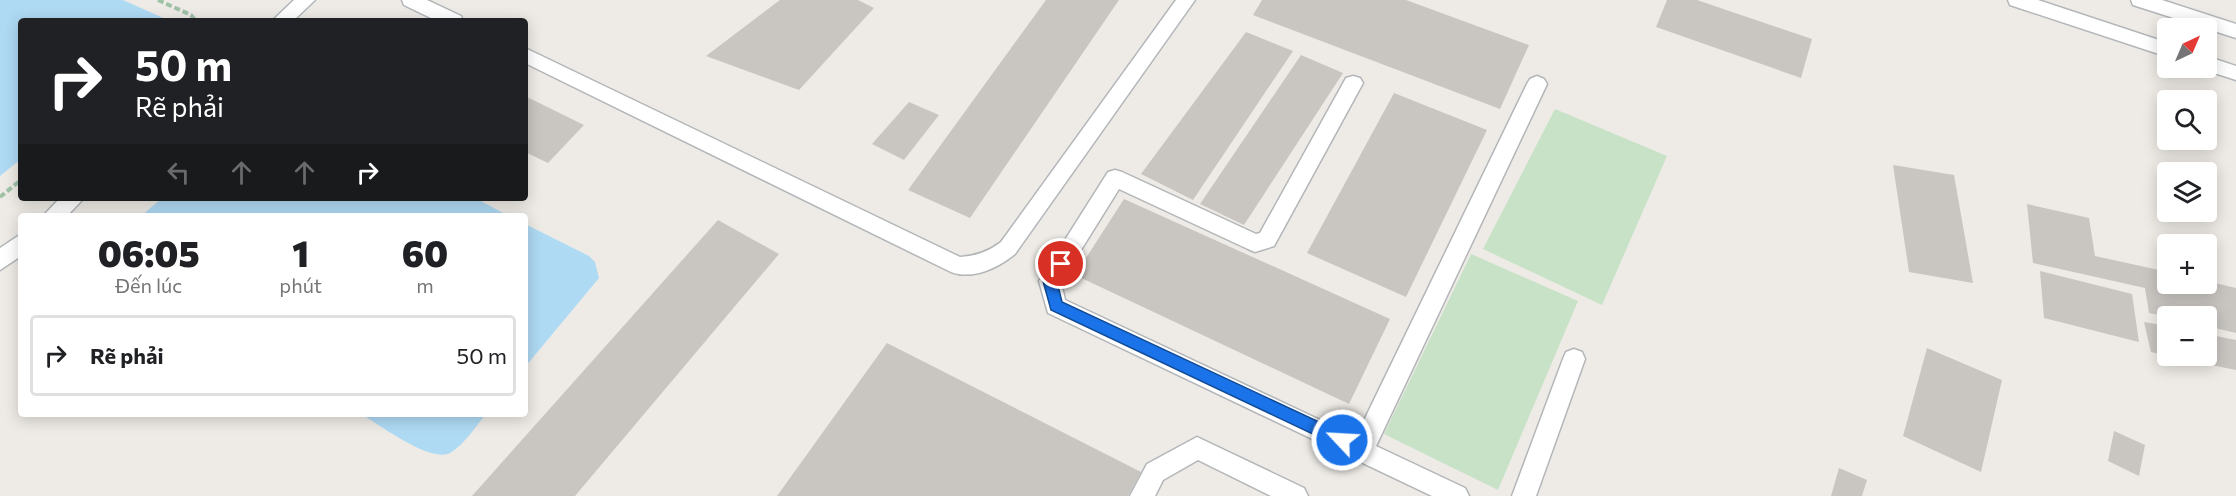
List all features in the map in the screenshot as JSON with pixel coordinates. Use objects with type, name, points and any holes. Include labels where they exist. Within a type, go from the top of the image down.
[{"type":"lane","points":[[285,18],[306,0]]},
{"type":"lane","points":[[411,0],[448,18]]},
{"type":"lane","points":[[528,56],[958,266],[977,266],[993,259],[1008,248],[1186,0]]},
{"type":"lane","points":[[2017,0],[2157,46]]},
{"type":"lane","points":[[2140,0],[2236,30]]},
{"type":"lane","points":[[2217,67],[2236,73]]},
{"type":"lane","points":[[1353,84],[1267,240],[1255,243],[1115,178],[1050,281],[1056,306],[1457,496]]},
{"type":"lane","points":[[1362,450],[1538,84]]},
{"type":"lane","points":[[56,213],[70,201]]},
{"type":"lane","points":[[0,261],[18,246]]},
{"type":"lane","points":[[1524,496],[1574,358]]},
{"type":"lane","points":[[1142,496],[1155,472],[1197,448],[1296,496]]},
{"type":"path","points":[[158,0],[194,18]]},
{"type":"path","points":[[0,197],[18,182]]},
{"type":"green space","points":[[1555,109],[1667,156],[1602,305],[1483,249]]},
{"type":"green space","points":[[1471,254],[1578,301],[1498,490],[1384,434]]},
{"type":"water","points":[[0,0],[123,0],[163,18],[18,18],[18,161],[0,176]]},
{"type":"water","points":[[158,201],[481,201],[503,213],[144,213]]},
{"type":"water","points":[[528,226],[589,256],[595,262],[599,278],[528,363]]},
{"type":"water","points":[[366,417],[484,417],[460,445],[450,453],[441,455],[418,448]]},
{"type":"building","points":[[780,0],[858,0],[874,8],[799,90],[706,56]]},
{"type":"building","points":[[1046,0],[1119,0],[970,218],[908,190]]},
{"type":"building","points":[[1262,0],[1406,0],[1529,45],[1500,109],[1253,15]]},
{"type":"building","points":[[1667,0],[1697,0],[1812,39],[1801,78],[1656,27]]},
{"type":"building","points":[[1246,32],[1293,51],[1193,200],[1141,174]]},
{"type":"building","points":[[1301,55],[1343,73],[1244,225],[1200,204]]},
{"type":"building","points":[[1394,93],[1487,130],[1406,297],[1307,253]]},
{"type":"building","points":[[528,97],[584,125],[548,163],[528,153]]},
{"type":"building","points":[[909,102],[939,115],[904,160],[872,144]]},
{"type":"building","points":[[1893,165],[1954,175],[1973,283],[1909,272]]},
{"type":"building","points":[[1124,199],[1390,319],[1349,404],[1075,275]]},
{"type":"building","points":[[2027,204],[2089,218],[2095,256],[2157,270],[2157,294],[2217,294],[2217,284],[2236,288],[2236,333],[2217,329],[2217,306],[2157,306],[2157,315],[2149,313],[2145,288],[2033,263]]},
{"type":"building","points":[[718,220],[779,254],[575,496],[472,496]]},
{"type":"building","points":[[2040,271],[2132,294],[2139,342],[2044,318]]},
{"type":"building","points":[[2144,322],[2157,324],[2157,353],[2151,352]]},
{"type":"building","points":[[2217,336],[2236,340],[2236,370],[2216,366]]},
{"type":"building","points":[[887,343],[1141,472],[1128,496],[777,496]]},
{"type":"building","points":[[1927,348],[2002,380],[1981,472],[1903,436]]},
{"type":"building","points":[[2114,431],[2145,445],[2139,476],[2108,461]]},
{"type":"building","points":[[1839,468],[1867,480],[1862,496],[1831,496]]},
{"type":"route","points":[[1061,264],[1050,281],[1056,306],[1342,440]]}]
